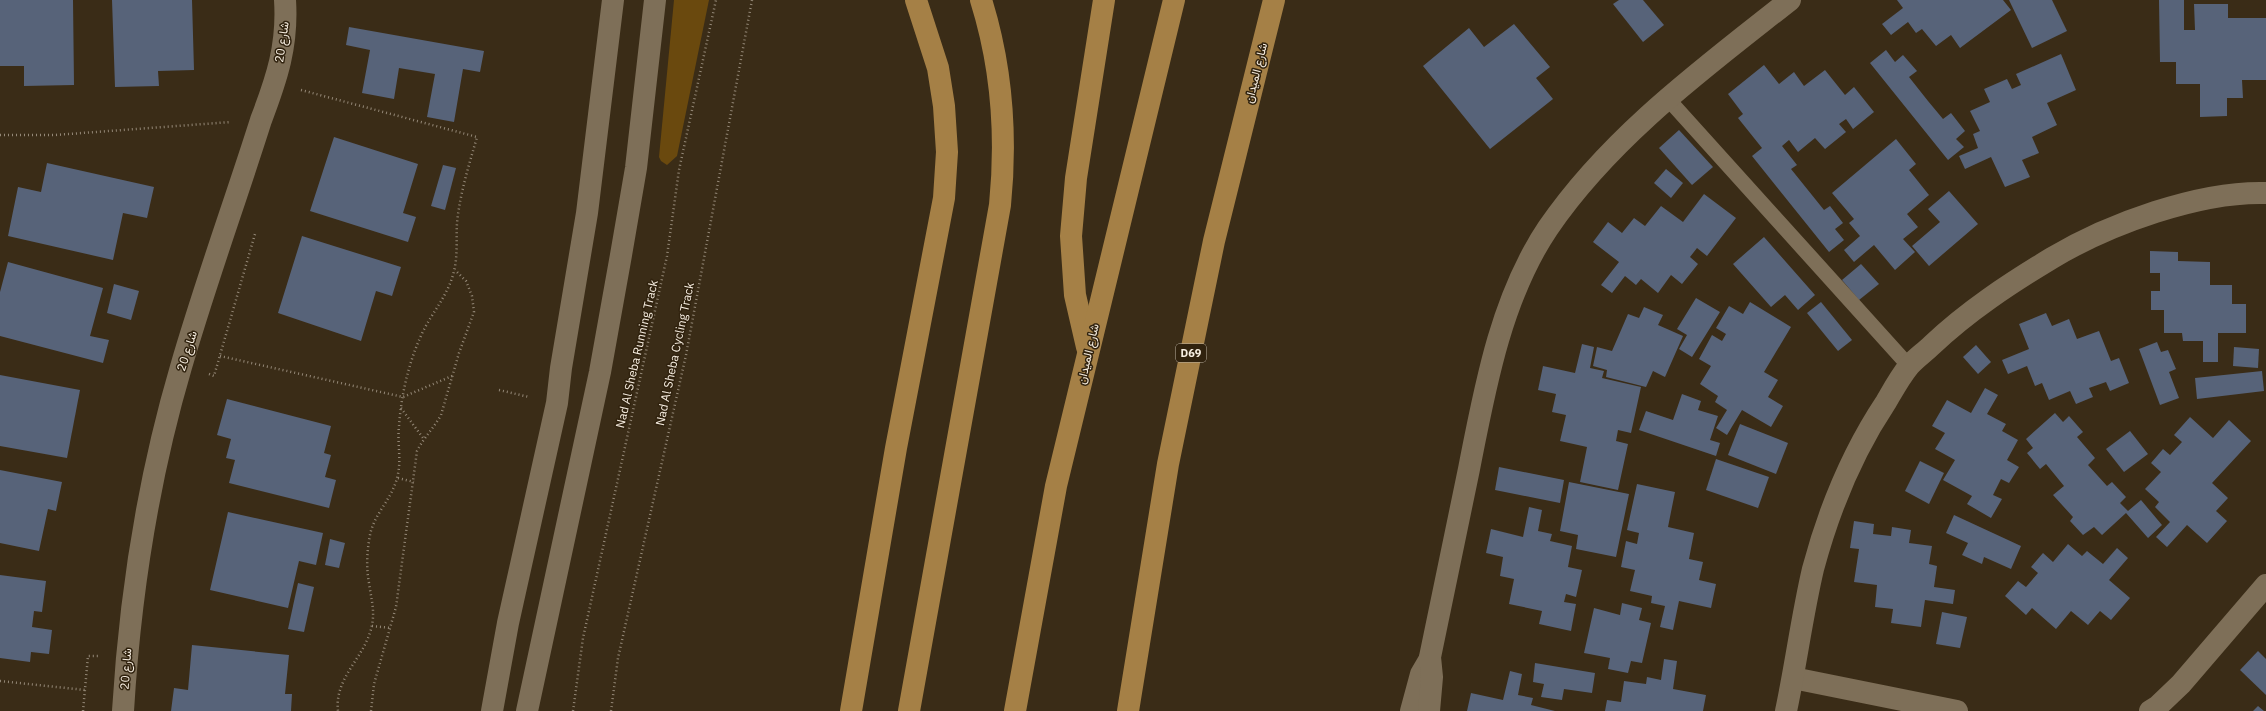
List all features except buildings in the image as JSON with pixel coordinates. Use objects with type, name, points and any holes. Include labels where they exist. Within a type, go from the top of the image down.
[{"type":"main road","points":[[851,711],[896,448],[944,198],[947,152],[944,106],[938,68],[928,31],[916,0]]},
{"type":"main road","points":[[909,711],[1000,205],[1004,166],[999,72],[990,26],[981,0]]},
{"type":"main road","points":[[1088,352],[1075,295],[1071,236],[1076,178],[1104,0]]},
{"type":"main road","name":"شارع الميدان","points":[[1015,711],[1056,486],[1174,0]]},
{"type":"main road","name":"شارع الميدان","points":[[1128,711],[1168,464],[1212,248],[1274,0]]},
{"type":"street","name":"شارع 20","points":[[123,711],[126,658],[138,560],[156,463],[181,367],[261,120],[275,84],[287,27],[285,0]]},
{"type":"street","points":[[492,711],[508,623],[557,403],[561,368],[587,213],[605,76],[613,0]]},
{"type":"street","points":[[527,711],[600,372],[636,168],[655,0]]},
{"type":"street","points":[[1411,711],[1421,674],[1430,657],[1487,377],[1522,276],[1547,229],[1579,187],[1619,144],[1668,99],[1790,0]]},
{"type":"street","points":[[1786,711],[1813,570],[1833,502],[1854,456],[1878,413],[1909,366],[1959,320],[2016,280],[2074,245],[2126,222],[2179,206],[2220,197],[2266,193]]},
{"type":"street","points":[[2150,711],[2158,706],[2181,684],[2266,585]]},
{"type":"street","points":[[1429,711],[1432,677],[1430,657]]},
{"type":"street","points":[[1793,678],[1957,711]]},
{"type":"lane","points":[[1668,99],[1909,366]]},
{"type":"path","name":"Nad Al Sheba Running Track","points":[[573,711],[583,638],[667,256],[679,170],[716,0]]},
{"type":"path","name":"Nad Al Sheba Cycling Track","points":[[611,711],[618,658],[686,355],[752,0]]},
{"type":"path","points":[[275,84],[478,137],[463,183],[459,203],[455,270],[447,294],[420,338],[401,408],[398,478],[370,533],[367,558],[369,583],[374,604],[372,626],[364,647],[341,683],[337,704],[338,711]]},
{"type":"path","points":[[0,135],[55,135],[261,120]]},
{"type":"path","points":[[371,711],[374,684],[396,607],[417,451],[423,438],[436,424],[441,415],[452,376],[474,312],[472,296],[466,281],[455,270]]},
{"type":"path","points":[[220,356],[403,397],[452,376]]},
{"type":"path","points":[[401,408],[423,438]]},
{"type":"path","points":[[398,478],[414,482]]},
{"type":"path","points":[[372,626],[391,628]]},
{"type":"path","points":[[83,711],[88,656],[126,658]]},
{"type":"path","points":[[0,681],[85,690]]},
{"type":"shaded area","points":[[674,0],[709,0],[677,156],[667,165],[661,161],[659,157]]}]
